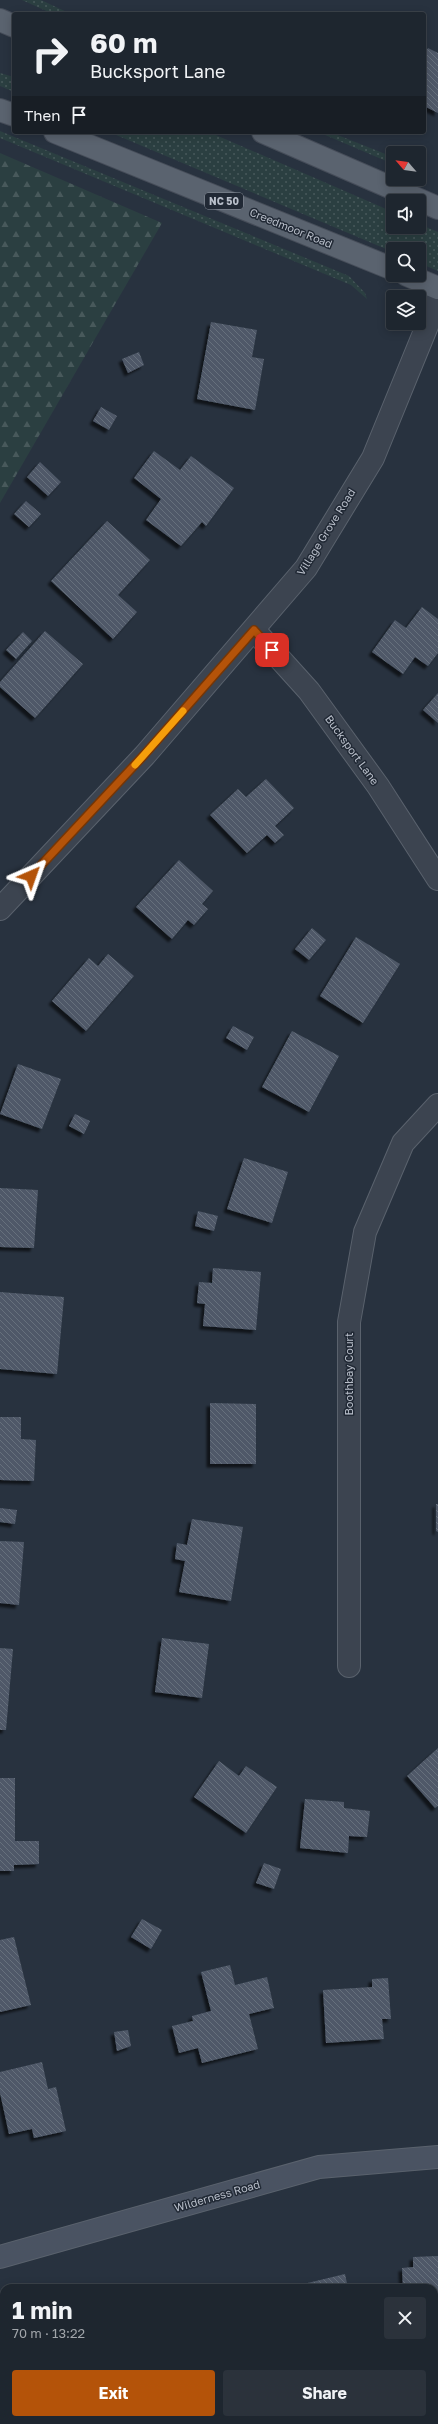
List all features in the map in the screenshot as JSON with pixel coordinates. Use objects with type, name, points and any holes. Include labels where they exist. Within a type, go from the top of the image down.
[{"type":"main road","points":[[0,20],[12,25]]},
{"type":"main road","points":[[0,110],[12,114]]},
{"type":"main road","name":"Creedmoor Road","points":[[60,134],[386,266]]},
{"type":"main road","points":[[268,134],[438,208]]},
{"type":"main road","points":[[424,282],[438,288]]},
{"type":"street","name":"Village Grove Road","points":[[0,909],[144,755],[254,630],[306,568],[373,458],[438,300]]},
{"type":"street","name":"Bucksport Lane","points":[[254,630],[313,697],[378,786],[438,879]]},
{"type":"street","name":"Boothbay Court","points":[[349,1666],[349,1322],[365,1232],[403,1143],[438,1105]]},
{"type":"street","name":"Wilderness Road","points":[[0,2257],[319,2167],[438,2157]]},
{"type":"green space","points":[[22,0],[41,0],[67,12],[49,12]]},
{"type":"green space","points":[[0,73],[12,76],[12,91],[0,86]]},
{"type":"green space","points":[[0,131],[349,276],[365,293],[367,299],[351,285],[0,138]]},
{"type":"green space","points":[[114,134],[214,134],[386,209],[386,234],[426,234],[426,227],[438,232],[438,271],[426,266],[426,242],[386,242],[386,249]]},
{"type":"green space","points":[[323,134],[335,134],[386,154],[386,161]]},
{"type":"green space","points":[[0,153],[162,223],[0,503]]},
{"type":"building","points":[[428,48],[438,53],[438,113],[426,107],[426,52]]},
{"type":"building","points":[[211,322],[257,330],[252,357],[264,359],[255,410],[197,399]]},
{"type":"building","points":[[139,352],[144,365],[128,373],[122,359]]},
{"type":"building","points":[[101,407],[117,416],[109,430],[93,421]]},
{"type":"building","points":[[154,451],[180,470],[191,456],[234,488],[206,526],[202,522],[181,546],[146,520],[161,499],[134,478]]},
{"type":"building","points":[[40,462],[61,482],[48,496],[27,477]]},
{"type":"building","points":[[26,501],[41,514],[29,527],[14,514]]},
{"type":"building","points":[[107,521],[150,560],[118,595],[137,612],[113,639],[51,581]]},
{"type":"building","points":[[422,607],[438,619],[438,653],[428,666],[415,657],[403,674],[372,652],[395,620],[406,628]]},
{"type":"building","points":[[45,631],[83,664],[35,718],[0,687],[0,682]]},
{"type":"building","points":[[23,632],[32,641],[16,659],[6,650]]},
{"type":"building","points":[[438,693],[438,723],[423,710]]},
{"type":"building","points":[[266,779],[294,808],[275,826],[284,835],[275,843],[267,835],[247,853],[210,815],[238,789],[246,797]]},
{"type":"building","points":[[179,860],[213,891],[202,904],[208,909],[194,925],[188,920],[172,939],[136,907]]},
{"type":"building","points":[[312,928],[326,940],[309,960],[295,949]]},
{"type":"building","points":[[356,937],[400,964],[363,1023],[320,996]]},
{"type":"building","points":[[108,954],[134,976],[86,1031],[52,1001],[89,958],[98,966]]},
{"type":"building","points":[[233,1026],[254,1037],[247,1050],[226,1038]]},
{"type":"building","points":[[292,1031],[339,1056],[309,1112],[262,1087]]},
{"type":"building","points":[[18,1064],[61,1079],[42,1129],[0,1114]]},
{"type":"building","points":[[75,1114],[90,1121],[84,1134],[69,1126]]},
{"type":"building","points":[[244,1158],[288,1172],[272,1223],[227,1209]]},
{"type":"building","points":[[0,1188],[38,1190],[34,1248],[0,1247]]},
{"type":"building","points":[[198,1211],[218,1216],[214,1231],[195,1226]]},
{"type":"building","points":[[213,1268],[261,1272],[256,1330],[203,1326],[205,1304],[197,1303],[199,1282],[212,1283]]},
{"type":"building","points":[[0,1292],[64,1297],[57,1374],[0,1369]]},
{"type":"building","points":[[210,1403],[256,1404],[256,1464],[210,1464]]},
{"type":"building","points":[[0,1417],[21,1417],[21,1439],[36,1440],[34,1481],[0,1480]]},
{"type":"building","points":[[436,1504],[438,1504],[438,1532],[436,1531]]},
{"type":"building","points":[[0,1508],[17,1510],[15,1524],[0,1522]]},
{"type":"building","points":[[192,1519],[243,1527],[231,1601],[179,1592],[185,1561],[175,1559],[177,1543],[187,1545]]},
{"type":"building","points":[[0,1541],[24,1542],[19,1605],[0,1603]]},
{"type":"building","points":[[162,1638],[209,1644],[202,1698],[155,1692]]},
{"type":"building","points":[[0,1648],[13,1649],[6,1730],[0,1730]]},
{"type":"building","points":[[438,1748],[438,1806],[435,1808],[407,1776]]},
{"type":"building","points":[[219,1761],[239,1776],[246,1766],[277,1787],[246,1833],[194,1797]]},
{"type":"building","points":[[0,1778],[15,1778],[15,1841],[39,1841],[39,1864],[14,1865],[14,1871],[0,1871]]},
{"type":"building","points":[[305,1799],[344,1802],[344,1808],[370,1811],[367,1837],[349,1836],[348,1853],[300,1848]]},
{"type":"building","points":[[264,1863],[281,1869],[274,1889],[256,1883]]},
{"type":"building","points":[[142,1919],[162,1930],[151,1949],[131,1937]]},
{"type":"building","points":[[14,1937],[31,2005],[0,2012],[0,1940]]},
{"type":"building","points":[[230,1965],[235,1985],[267,1977],[274,2008],[249,2014],[258,2049],[202,2063],[198,2048],[179,2053],[172,2026],[193,2021],[192,2016],[211,2011],[201,1972]]},
{"type":"building","points":[[388,1978],[391,2019],[382,2019],[384,2039],[326,2043],[323,1990],[372,1987],[372,1979]]},
{"type":"building","points":[[128,2030],[131,2046],[117,2051],[114,2032]]},
{"type":"building","points":[[42,2062],[48,2089],[56,2087],[66,2131],[34,2138],[32,2129],[9,2134],[0,2093],[0,2072]]},
{"type":"building","points":[[438,2256],[438,2284],[403,2284],[402,2268],[413,2267],[413,2257]]},
{"type":"building","points":[[345,2274],[347,2284],[303,2284]]},
{"type":"slow traffic","points":[[135,765],[183,711]]},
{"type":"route","points":[[31,876],[144,755],[254,630],[272,650]]}]
